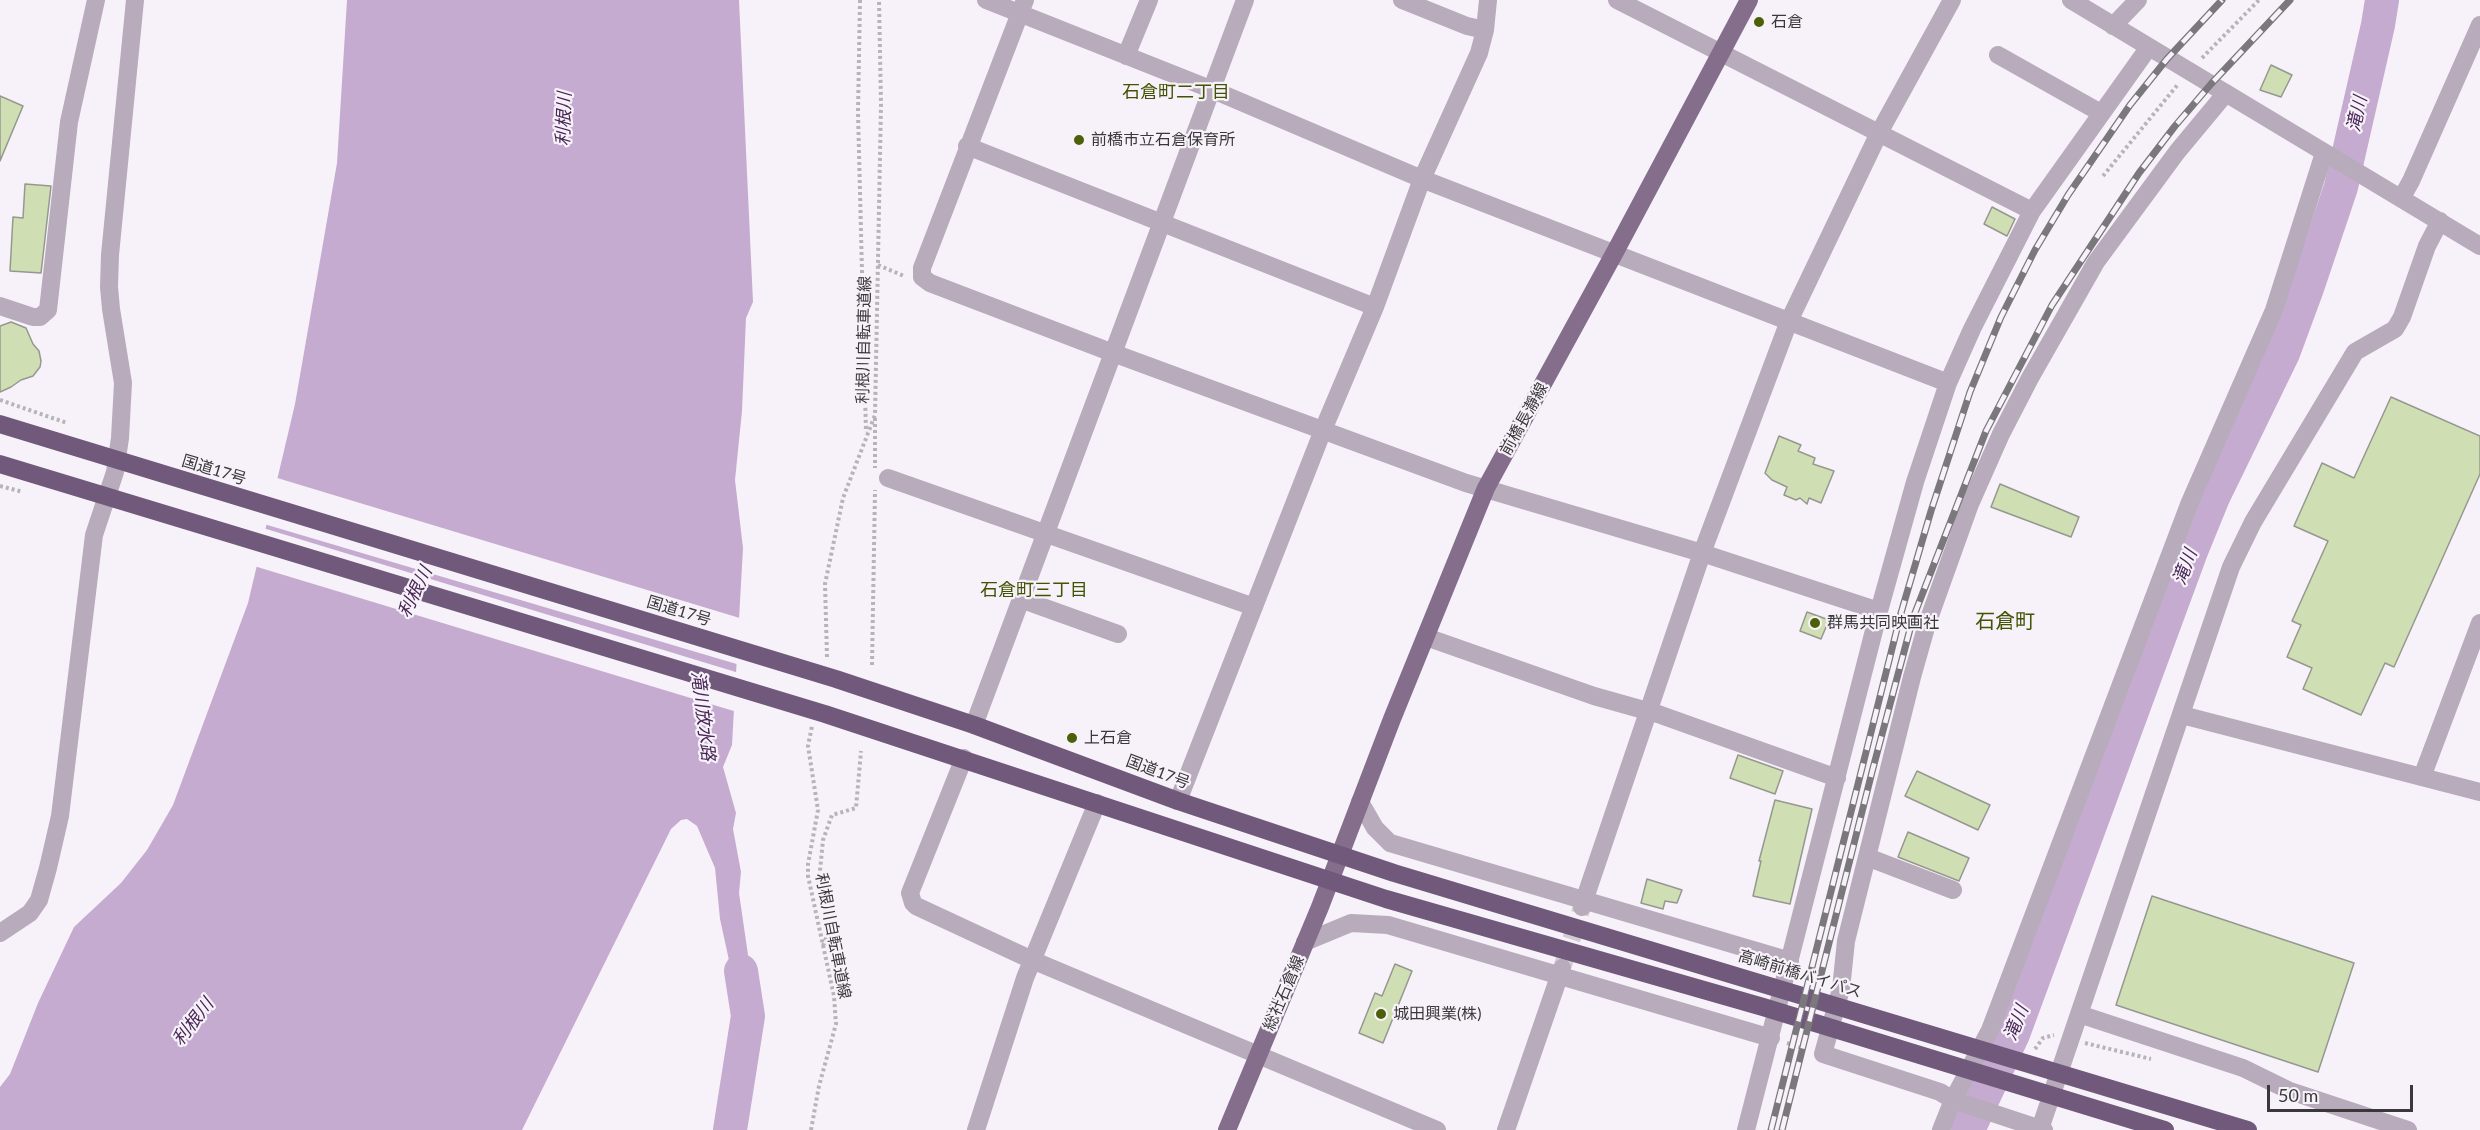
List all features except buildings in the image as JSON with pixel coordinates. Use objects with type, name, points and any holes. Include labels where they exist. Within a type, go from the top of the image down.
[{"type":"highway","name":"国道17号","points":[[0,424],[831,672],[1178,801],[1340,856]]},
{"type":"highway","points":[[0,464],[819,718],[964,758],[1386,899],[1763,1007],[2165,1130]]},
{"type":"highway","name":"高崎前橋バイパス","points":[[1340,856],[2248,1130]]},
{"type":"main road","name":"前橋長瀞線","points":[[1340,856],[1486,488],[1616,252],[1749,0]]},
{"type":"main road","name":"総社石倉線","points":[[1227,1130],[1340,856]]},
{"type":"street","points":[[0,306],[33,317],[40,317],[44,315],[49,303],[69,122],[96,0]]},
{"type":"street","points":[[0,933],[30,913],[39,900],[48,868],[60,816],[94,535],[115,472],[120,438],[123,382],[109,287],[135,0]]},
{"type":"street","points":[[986,0],[1022,7],[1126,56],[1213,90],[1422,179],[1616,252],[1948,383]]},
{"type":"street","points":[[1126,56],[1149,0]]},
{"type":"street","points":[[974,725],[1023,600],[1245,0]]},
{"type":"street","points":[[1402,0],[1467,26],[1485,30]]},
{"type":"street","points":[[1178,801],[1323,430],[1375,307],[1422,179],[1479,53],[1485,30],[1488,0]]},
{"type":"street","points":[[1617,0],[1722,51],[2032,211]]},
{"type":"street","points":[[1583,904],[1702,553],[1789,321],[1879,133],[1952,0]]},
{"type":"street","points":[[2071,0],[2480,246]]},
{"type":"street","points":[[2113,26],[2138,0]]},
{"type":"street","points":[[1022,7],[922,268],[922,277],[930,283],[1113,353],[1486,488],[1702,553],[1879,610]]},
{"type":"street","points":[[2402,197],[2472,67],[2480,26]]},
{"type":"street","points":[[1746,1130],[1879,610],[1915,482],[1948,383],[1972,329],[2032,211],[2149,47]]},
{"type":"street","points":[[1998,55],[2101,113]]},
{"type":"street","points":[[2226,93],[2176,152],[2096,262],[2001,434],[1966,514],[1927,624],[1912,677],[1846,941],[1841,989],[1823,1054],[1940,1092],[2002,1121],[2042,1129],[2231,567],[2253,522],[2355,352],[2395,330],[2402,317],[2427,246],[2440,221]]},
{"type":"street","points":[[967,146],[1375,307]]},
{"type":"street","points":[[1941,1130],[1990,1030],[2190,502],[2274,310],[2324,153]]},
{"type":"street","points":[[879,480],[1254,607]]},
{"type":"street","points":[[1023,600],[1118,634]]},
{"type":"street","points":[[2422,777],[2480,623]]},
{"type":"street","points":[[1426,638],[1594,696],[1648,711],[1837,778]]},
{"type":"street","points":[[2182,716],[2480,792]]},
{"type":"street","points":[[964,758],[910,893],[916,906],[1032,960],[1437,1130]]},
{"type":"street","points":[[1360,802],[1375,828],[1390,843],[1583,904],[1791,961]]},
{"type":"street","points":[[976,1130],[1032,960],[1096,803]]},
{"type":"street","points":[[1867,857],[1953,890]]},
{"type":"street","points":[[1305,942],[1342,925],[1378,923],[1561,972],[1771,1038]]},
{"type":"street","points":[[1506,1130],[1561,972]]},
{"type":"street","points":[[2079,1014],[2243,1068],[2290,1091],[2408,1130]]},
{"type":"path","points":[[860,0],[858,112],[866,436]]},
{"type":"path","name":"利根川自転車道線","points":[[831,672],[825,584],[843,498],[875,415],[881,104],[879,0]]},
{"type":"path","points":[[878,265],[890,271]]},
{"type":"path","points":[[0,400],[67,423]]},
{"type":"path","points":[[872,664],[879,480],[875,415]]},
{"type":"path","name":"利根川自転車道線","points":[[811,1130],[819,1086],[836,1024],[834,996],[808,876],[818,810],[808,746],[819,718]]},
{"type":"path","points":[[823,947],[830,928],[819,881],[823,840],[831,815],[856,808],[861,752]]},
{"type":"path","points":[[1771,1038],[1823,1054]]},
{"type":"water","name":"利根川","points":[[347,0],[739,0],[753,302],[746,318],[742,411],[735,480],[743,548],[732,745],[723,767],[736,813],[733,829],[741,872],[739,893],[755,1003],[748,1016],[732,974],[720,919],[715,868],[697,826],[687,819],[681,820],[671,829],[522,1130],[0,1130],[0,1087],[10,1074],[38,1003],[74,927],[121,883],[147,850],[173,805],[248,603],[295,404],[337,163]]},
{"type":"pier","points":[[274,477],[743,619],[740,665],[264,524]]},
{"type":"pier","points":[[263,528],[739,673],[737,712],[254,566]]},
{"type":"waterway","name":"滝川","points":[[1968,1130],[2013,1034],[2191,551],[2213,497],[2283,353],[2307,288],[2341,187],[2382,0]]},
{"type":"waterway","name":"滝川放水路","points":[[730,1130],[748,1016],[741,971]]},
{"type":"tunnel","points":[[1563,965],[1582,907]]},
{"type":"railway","points":[[1771,1130],[1901,613],[1970,392],[2001,317],[2035,250],[2068,195],[2130,105],[2167,59],[2222,0]]},
{"type":"railway","points":[[1782,1130],[1913,618],[1986,431],[2052,305],[2139,173],[2211,84],[2290,0]]},
{"type":"place","name":"石倉","points":[[1759,22]]},
{"type":"place","name":"前橋市立石倉保育所","points":[[1079,140]]},
{"type":"place","name":"群馬共同映画社","points":[[1815,623]]},
{"type":"place","name":"上石倉","points":[[1072,738]]},
{"type":"place","name":"城田興業(株)","points":[[1381,1014]]},
{"type":"district","name":"石倉町二丁目","points":[[1176,92]]},
{"type":"district","name":"石倉町三丁目","points":[[1034,590]]},
{"type":"district","name":"石倉町","points":[[2005,622]]}]
